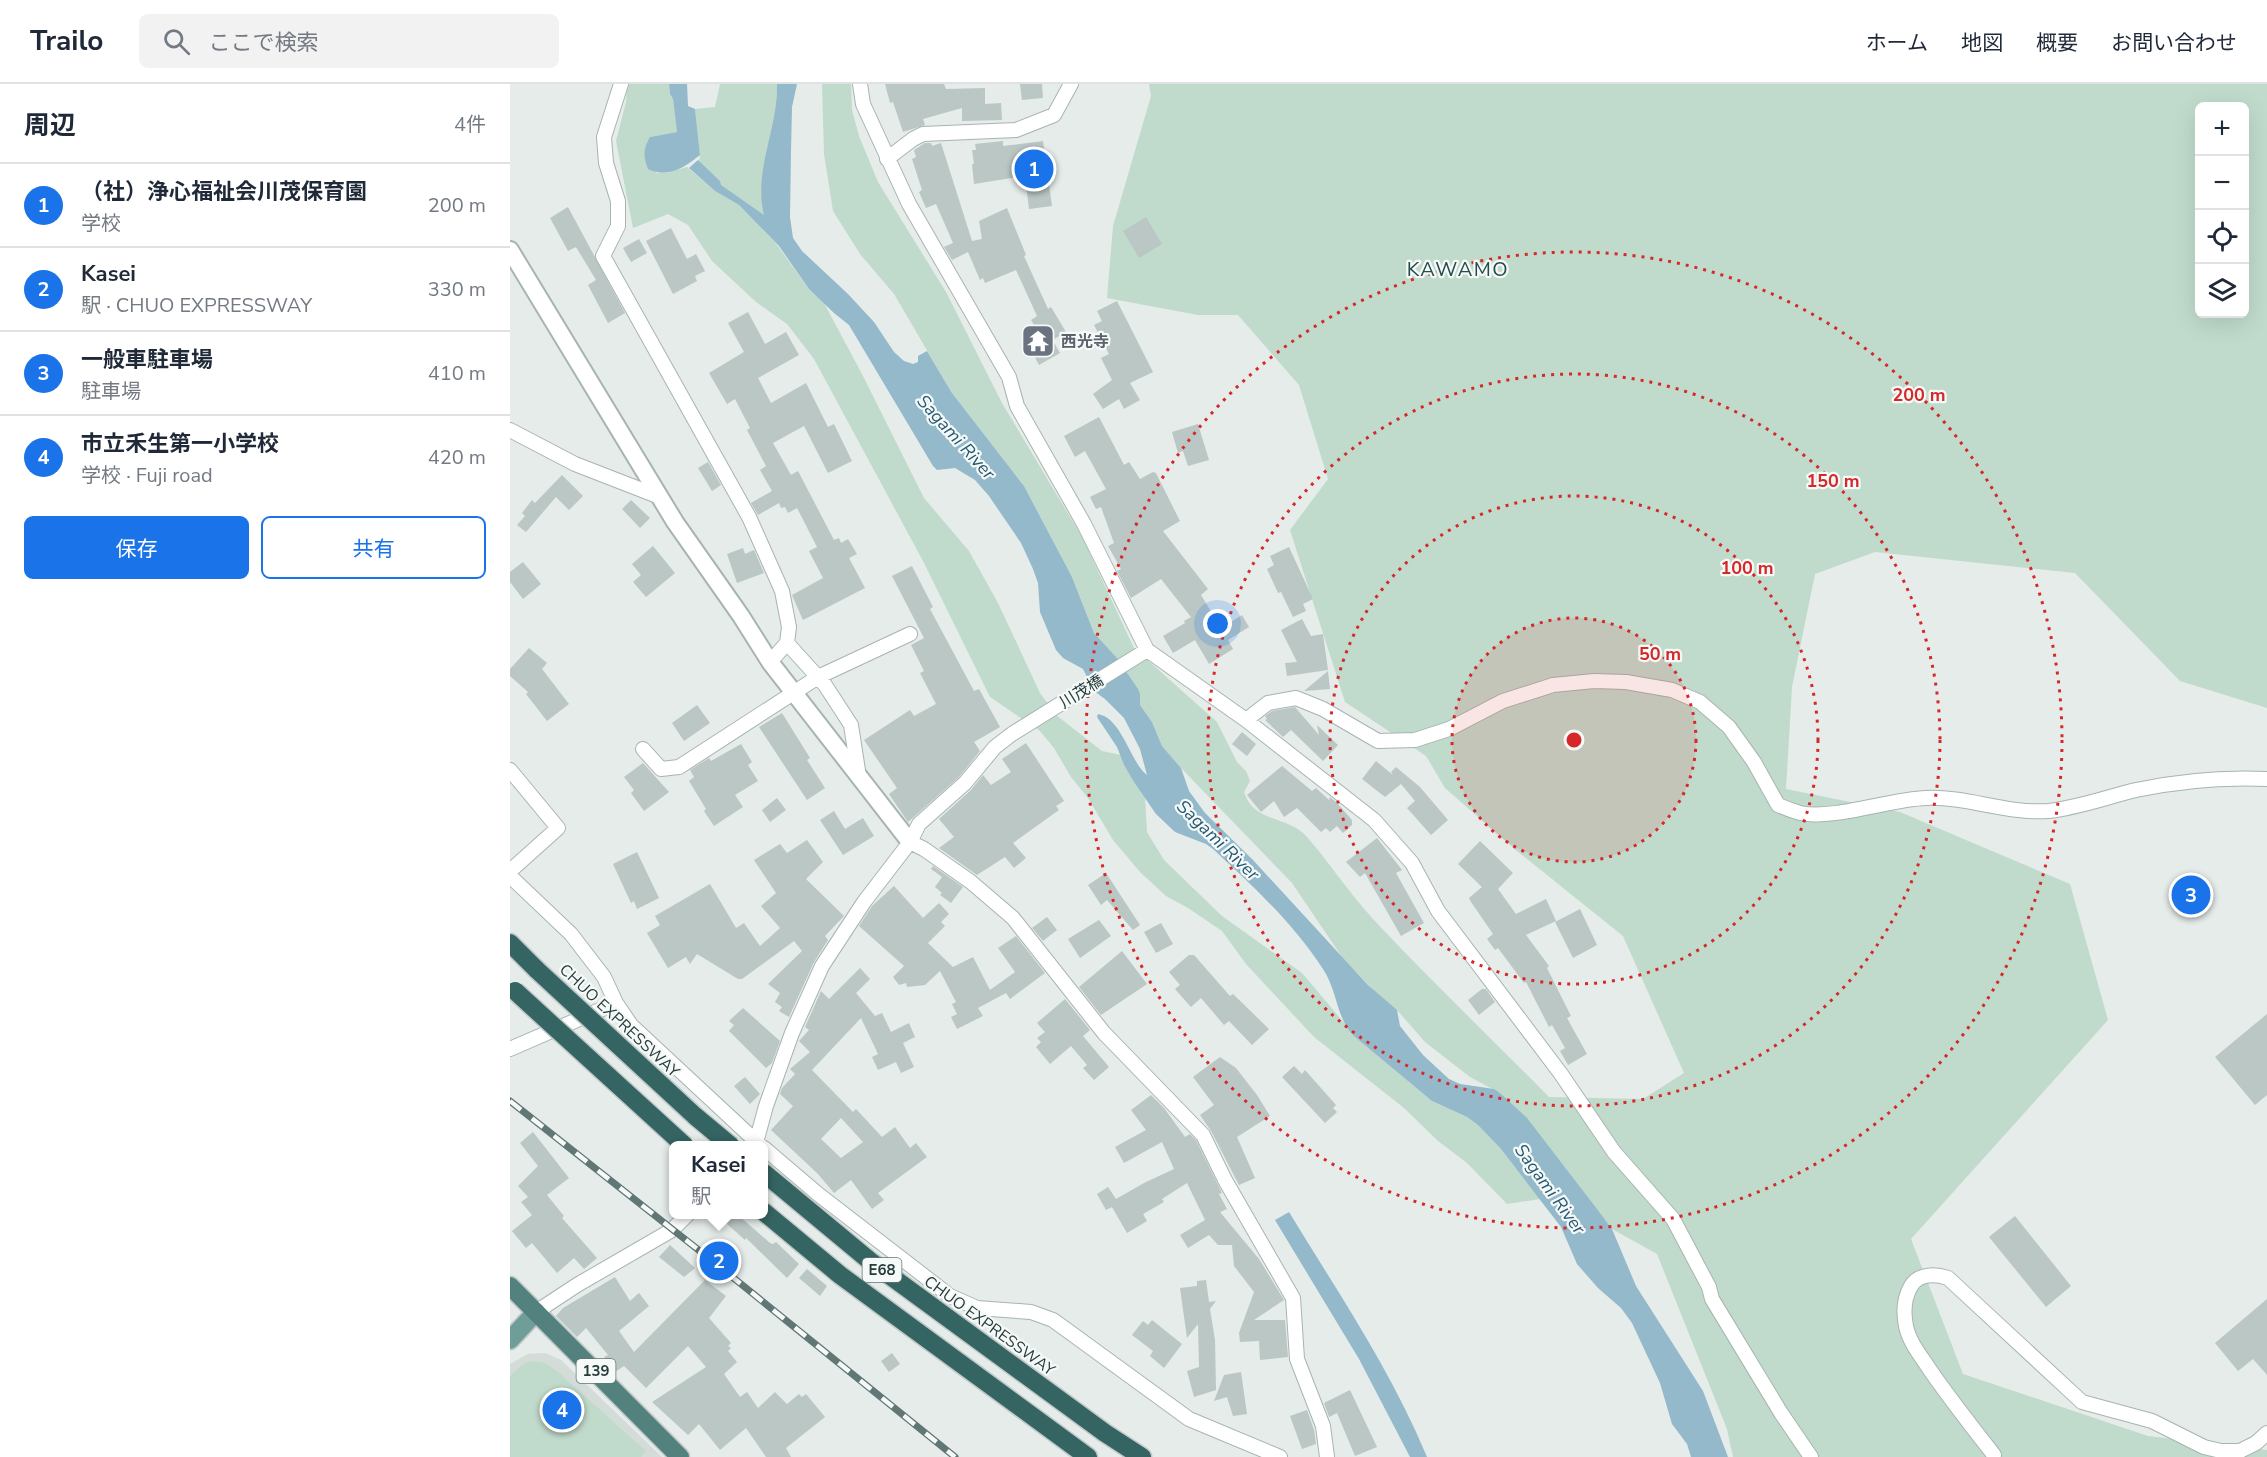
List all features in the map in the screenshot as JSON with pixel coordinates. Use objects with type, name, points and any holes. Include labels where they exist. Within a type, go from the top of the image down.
[{"type":"highway","name":"CHUO EXPRESSWAY","points":[[510,943],[695,1116],[725,1141]]},
{"type":"highway","points":[[513,988],[680,1141]]},
{"type":"highway","name":"CHUO EXPRESSWAY","points":[[768,1176],[870,1261],[1104,1433],[1142,1457]]},
{"type":"highway","name":"E68","points":[[768,1215],[840,1275],[1088,1457]]},
{"type":"highway","name":"139","points":[[510,1286],[680,1457]]},
{"type":"main road","points":[[510,1340],[536,1311]]},
{"type":"street","points":[[621,84],[604,137],[606,163],[618,201],[618,226],[603,256],[749,518],[782,591],[789,627],[788,642],[770,662]]},
{"type":"street","points":[[860,84],[863,104],[909,204],[1009,377],[1017,406],[1084,524],[1142,653],[1246,720],[1374,820],[1412,863],[1438,911],[1561,1074],[1614,1152],[1673,1219],[1712,1299],[1781,1413],[1811,1457]]},
{"type":"street","points":[[887,159],[923,134],[1016,130],[1054,115],[1071,84]]},
{"type":"street","points":[[510,250],[675,522],[741,616],[770,662],[859,777],[910,842],[924,849],[971,882],[1013,918],[1104,1033],[1203,1135],[1225,1180],[1293,1298],[1297,1359],[1323,1426],[1327,1457]]},
{"type":"street","points":[[510,430],[575,464],[660,497]]},
{"type":"street","points":[[643,749],[661,769],[679,767],[818,677],[910,634]]},
{"type":"street","points":[[788,642],[818,677],[851,725],[859,777]]},
{"type":"street","name":"川茂橋","points":[[760,1141],[766,1106],[792,1033],[822,966],[864,902],[910,842],[919,825],[965,783],[995,747],[1142,653]]},
{"type":"street","points":[[1246,720],[1268,704],[1296,698],[1323,709],[1378,741],[1415,740],[1449,729],[1503,701],[1553,685],[1594,681],[1626,682],[1672,690],[1700,702],[1729,727],[1754,762],[1778,805],[1801,813],[1827,813],[1926,798],[1956,800],[2020,812],[2050,810],[2137,790],[2186,782],[2238,778],[2267,779]]},
{"type":"street","points":[[510,770],[558,828],[510,871]]},
{"type":"street","points":[[510,876],[571,934],[604,977],[616,1003],[631,1025],[755,1141]]},
{"type":"street","points":[[510,1049],[616,1003]]},
{"type":"street","points":[[768,1152],[950,1296],[977,1308],[1031,1312],[1053,1320],[1189,1419],[1280,1457]]},
{"type":"street","points":[[536,1311],[672,1230],[684,1219]]},
{"type":"street","points":[[1994,1455],[1916,1349],[1906,1328],[1904,1307],[1907,1293],[1914,1281],[1928,1275],[1948,1278],[2082,1402],[2152,1421],[2204,1447],[2221,1451],[2240,1451],[2256,1443],[2267,1433]]},
{"type":"shaded area","points":[[545,1353],[561,1360],[662,1457],[510,1457],[510,1364],[528,1354]]},
{"type":"green space","points":[[627,84],[669,84],[677,132],[650,137],[656,173],[667,173],[687,167],[715,191],[739,205],[774,241],[809,289],[824,303],[924,498],[969,551],[998,603],[1040,693],[1056,715],[1102,751],[1121,755],[1124,765],[1145,798],[1147,832],[1164,860],[1222,916],[1302,973],[1357,1038],[1432,1101],[1467,1117],[1478,1125],[1501,1149],[1540,1199],[1507,1204],[1467,1163],[1438,1141],[1404,1108],[1314,1037],[1246,964],[1222,931],[1166,896],[1140,872],[1113,840],[1088,798],[1040,731],[990,697],[923,561],[814,359],[787,324],[756,302],[712,261],[688,225],[668,214],[633,228],[616,141],[626,102]]},
{"type":"green space","points":[[720,84],[777,84],[774,117],[762,183],[765,216],[720,185],[720,181],[699,162],[695,109],[715,107]]},
{"type":"green space","points":[[822,84],[851,84],[852,110],[859,136],[878,182],[946,292],[1002,403],[1082,537],[1134,648],[1217,722],[1237,762],[1246,771],[1250,781],[1244,792],[1249,802],[1264,815],[1291,826],[1308,838],[1374,920],[1549,1097],[1643,1099],[1684,1073],[1623,936],[1517,851],[1445,788],[1426,756],[1345,702],[1290,530],[1328,479],[1299,385],[1238,315],[1198,315],[1107,298],[1113,226],[1151,96],[1149,84],[2267,84],[2267,708],[2180,681],[2075,573],[1875,552],[1815,574],[1792,687],[1786,789],[1900,812],[2070,884],[2108,1020],[1911,1239],[1963,1374],[2148,1436],[2267,1450],[2267,1457],[1733,1457],[1727,1429],[1657,1254],[1612,1229],[1560,1161],[1500,1093],[1470,1077],[1425,1042],[1397,1010],[1383,1000],[1342,957],[1292,883],[1162,746],[1152,722],[1140,705],[1138,690],[1117,658],[1094,633],[1072,577],[1024,486],[952,393],[894,294],[860,254],[833,211],[824,154]]},
{"type":"green space","points":[[532,1361],[545,1363],[557,1371],[646,1451],[641,1457],[510,1457],[510,1376],[523,1364]]},
{"type":"water","points":[[669,84],[687,84],[688,106],[695,109],[700,155],[676,170],[662,173],[648,169],[644,153],[650,137],[677,132]]},
{"type":"water","name":"Sagami River","points":[[777,84],[797,84],[792,107],[790,217],[793,238],[802,251],[874,322],[894,352],[904,361],[913,364],[918,362],[918,356],[927,351],[952,393],[1024,486],[1072,577],[1094,633],[1117,658],[1138,689],[1140,705],[1152,722],[1162,746],[1181,768],[1189,791],[1205,813],[1253,860],[1368,985],[1397,1010],[1400,1026],[1423,1055],[1449,1079],[1460,1084],[1494,1089],[1500,1093],[1527,1118],[1594,1205],[1612,1229],[1636,1286],[1703,1391],[1728,1457],[1691,1457],[1687,1444],[1672,1424],[1660,1383],[1632,1323],[1621,1308],[1598,1288],[1577,1264],[1561,1227],[1501,1149],[1478,1125],[1467,1117],[1432,1101],[1354,1036],[1340,1013],[1332,987],[1323,969],[1286,921],[1213,849],[1175,832],[1156,814],[1134,782],[1117,747],[1097,717],[1098,714],[1113,723],[1147,775],[1140,749],[1124,718],[1094,691],[1083,669],[1063,658],[1056,650],[1040,612],[1038,583],[1033,569],[1021,543],[989,496],[975,480],[955,468],[937,470],[933,466],[849,325],[809,289],[779,246],[739,205],[715,191],[689,168],[698,160],[720,181],[721,185],[764,215],[761,198],[762,182],[774,117]]},
{"type":"water","points":[[1289,1212],[1380,1362],[1427,1457],[1410,1457],[1359,1359],[1275,1220]]},
{"type":"building","points":[[885,84],[944,84],[946,89],[985,88],[985,104],[1001,103],[1002,120],[962,121],[962,108],[923,119],[925,125],[903,132],[893,102],[890,103]]},
{"type":"building","points":[[1020,84],[1042,84],[1043,98],[1022,100]]},
{"type":"building","points":[[1003,141],[1003,146],[1043,141],[1052,206],[1029,209],[1025,176],[974,184],[972,150],[976,150],[975,144]]},
{"type":"building","points":[[925,143],[931,143],[932,146],[941,143],[972,241],[982,239],[979,221],[1007,208],[1026,255],[1024,256],[1048,309],[1051,307],[1066,332],[1046,344],[1031,320],[1037,316],[1016,270],[985,283],[983,278],[980,280],[968,252],[952,260],[944,247],[953,243],[936,204],[926,208],[919,192],[922,190],[912,159],[916,157],[914,150]]},
{"type":"building","points":[[568,207],[625,313],[608,323],[588,285],[596,280],[576,247],[568,251],[550,218]]},
{"type":"building","points":[[1146,217],[1162,244],[1139,258],[1123,231]]},
{"type":"building","points":[[671,228],[687,259],[696,254],[705,271],[695,276],[697,281],[673,294],[646,241]]},
{"type":"building","points":[[639,239],[647,253],[631,262],[623,248]]},
{"type":"building","points":[[1117,301],[1153,372],[1130,383],[1140,400],[1124,409],[1119,399],[1103,409],[1093,394],[1112,380],[1101,358],[1109,354],[1094,325],[1102,321],[1097,311]]},
{"type":"building","points":[[748,312],[765,344],[786,332],[799,355],[758,378],[771,403],[806,383],[828,427],[834,424],[852,461],[828,473],[804,426],[773,443],[791,475],[798,471],[834,540],[839,538],[841,543],[848,539],[857,554],[849,558],[865,588],[803,620],[792,595],[823,578],[809,551],[817,547],[797,508],[788,513],[785,507],[781,508],[779,503],[758,515],[751,503],[772,491],[760,470],[766,466],[747,430],[750,428],[735,399],[727,404],[709,373],[744,352],[728,323]]},
{"type":"building","points":[[1053,341],[1060,353],[1039,365],[1032,352]]},
{"type":"building","points":[[1099,417],[1124,465],[1129,462],[1140,479],[1153,472],[1156,473],[1180,521],[1163,531],[1208,589],[1201,595],[1221,628],[1242,615],[1249,627],[1228,640],[1233,649],[1209,664],[1195,640],[1173,653],[1163,636],[1191,617],[1161,579],[1131,598],[1117,571],[1121,569],[1108,546],[1114,543],[1101,507],[1096,509],[1090,497],[1106,489],[1085,451],[1075,457],[1064,436]]},
{"type":"building","points":[[1198,424],[1209,460],[1188,466],[1183,451],[1178,453],[1172,432]]},
{"type":"building","points":[[708,462],[721,485],[712,491],[698,468]]},
{"type":"building","points":[[562,475],[583,496],[569,510],[556,497],[526,532],[517,525],[525,516],[522,513],[532,500],[535,503]]},
{"type":"building","points":[[631,500],[650,518],[640,528],[622,509]]},
{"type":"building","points":[[653,546],[675,573],[646,597],[633,582],[641,575],[632,564]]},
{"type":"building","points":[[1289,547],[1313,599],[1303,604],[1306,611],[1293,617],[1267,569],[1274,565],[1270,556]]},
{"type":"building","points":[[743,548],[745,554],[754,550],[764,573],[737,583],[727,554]]},
{"type":"building","points":[[523,562],[541,584],[523,599],[510,582],[510,572]]},
{"type":"building","points":[[912,566],[933,607],[930,609],[974,691],[979,689],[1000,727],[974,742],[980,751],[959,777],[908,822],[889,794],[897,788],[864,740],[910,710],[914,716],[936,704],[920,673],[924,671],[911,645],[924,638],[892,576]]},
{"type":"building","points":[[1302,619],[1311,636],[1323,634],[1328,670],[1287,676],[1285,663],[1297,662],[1281,630]]},
{"type":"building","points":[[529,648],[547,663],[542,669],[569,704],[547,721],[526,694],[528,692],[510,676],[510,669]]},
{"type":"building","points":[[1328,671],[1330,689],[1304,691]]},
{"type":"building","points":[[697,705],[710,723],[684,741],[672,723]]},
{"type":"building","points":[[1295,707],[1319,735],[1317,725],[1338,745],[1323,761],[1291,730],[1283,737],[1265,720],[1267,719],[1265,716],[1272,711]]},
{"type":"building","points":[[782,713],[810,758],[807,760],[825,788],[807,800],[759,727]]},
{"type":"building","points":[[1242,732],[1256,744],[1247,756],[1232,744]]},
{"type":"building","points":[[1026,743],[1064,801],[1056,806],[1059,810],[1013,843],[1026,858],[1014,868],[1005,857],[977,875],[939,848],[954,837],[939,819],[971,790],[983,775],[991,785],[1011,772],[1002,759]]},
{"type":"building","points":[[741,744],[752,762],[748,765],[758,781],[735,795],[743,807],[714,826],[689,781],[694,777],[690,770],[709,758],[711,761]]},
{"type":"building","points":[[1376,761],[1393,775],[1391,772],[1396,767],[1420,787],[1448,820],[1431,835],[1407,808],[1415,801],[1401,784],[1385,797],[1362,779]]},
{"type":"building","points":[[643,763],[669,792],[644,811],[631,793],[634,790],[624,777]]},
{"type":"building","points":[[1282,766],[1312,791],[1316,788],[1329,800],[1330,797],[1352,820],[1352,825],[1343,833],[1337,826],[1330,832],[1326,828],[1321,832],[1297,808],[1284,817],[1274,801],[1261,812],[1247,795]]},
{"type":"building","points":[[777,798],[786,810],[770,822],[762,810]]},
{"type":"building","points":[[834,811],[845,829],[863,818],[874,836],[843,855],[820,820]]},
{"type":"building","points":[[1377,838],[1402,870],[1396,873],[1424,923],[1401,936],[1365,873],[1360,877],[1346,862]]},
{"type":"building","points":[[807,840],[823,862],[806,879],[844,916],[825,936],[828,940],[814,962],[789,1017],[779,1011],[782,1007],[775,1002],[780,993],[768,984],[802,951],[794,941],[742,979],[738,979],[697,954],[690,964],[686,957],[668,968],[647,933],[660,925],[655,916],[710,884],[736,928],[744,923],[760,946],[780,928],[761,906],[776,893],[754,860],[780,844],[787,853]]},
{"type":"building","points":[[1480,841],[1513,873],[1498,889],[1516,914],[1546,899],[1556,921],[1526,935],[1549,966],[1547,968],[1571,1016],[1567,1018],[1587,1054],[1568,1065],[1560,1051],[1565,1048],[1552,1025],[1549,1027],[1526,982],[1524,983],[1498,948],[1495,950],[1487,939],[1493,934],[1469,898],[1482,887],[1458,864]]},
{"type":"building","points":[[637,852],[659,898],[637,909],[634,901],[631,903],[613,864]]},
{"type":"building","points":[[933,866],[963,887],[951,903],[940,895],[942,893],[935,887],[942,877],[931,869]]},
{"type":"building","points":[[1106,873],[1140,925],[1133,930],[1107,900],[1101,905],[1088,885]]},
{"type":"building","points":[[894,886],[923,918],[939,903],[949,914],[941,922],[945,926],[928,943],[953,967],[973,957],[990,990],[1015,972],[998,948],[1016,936],[1045,973],[1010,999],[1006,993],[978,1008],[983,1016],[957,1029],[951,1017],[957,1014],[952,1004],[956,1002],[940,971],[925,985],[907,987],[906,983],[899,985],[893,977],[904,966],[859,926],[872,906]]},
{"type":"building","points":[[1580,909],[1597,945],[1573,958],[1555,922]]},
{"type":"building","points":[[1047,917],[1057,930],[1043,941],[1032,928]]},
{"type":"building","points":[[1099,920],[1111,936],[1080,958],[1068,939]]},
{"type":"building","points":[[1161,923],[1173,944],[1156,953],[1144,932]]},
{"type":"building","points":[[1122,951],[1147,984],[1101,1015],[1079,987]]},
{"type":"building","points":[[1189,955],[1194,955],[1230,996],[1233,994],[1269,1029],[1252,1045],[1229,1021],[1224,1025],[1201,998],[1191,1007],[1175,989],[1180,985],[1169,972]]},
{"type":"building","points":[[860,968],[870,979],[856,993],[875,1016],[882,1013],[891,1032],[909,1023],[915,1037],[903,1043],[914,1067],[901,1073],[896,1062],[878,1070],[872,1057],[878,1054],[861,1018],[812,1070],[853,1112],[856,1109],[882,1137],[895,1127],[910,1148],[916,1143],[927,1157],[878,1193],[884,1200],[872,1209],[851,1180],[834,1193],[818,1174],[771,1130],[793,1106],[780,1094],[782,1088],[795,1074],[790,1069],[810,1052],[799,1041],[809,1030],[805,1027],[821,991],[829,999]],"holes":[[[841,1118],[863,1142],[841,1158],[821,1139]]]},
{"type":"building","points":[[1482,989],[1486,989],[1495,1002],[1479,1015],[1468,1000]]},
{"type":"building","points":[[1065,999],[1090,1030],[1083,1036],[1109,1067],[1094,1080],[1083,1068],[1087,1065],[1071,1046],[1050,1064],[1036,1047],[1041,1042],[1037,1038],[1045,1032],[1037,1023]]},
{"type":"building","points":[[743,1008],[780,1041],[772,1063],[766,1068],[729,1031],[734,1025],[729,1021]]},
{"type":"building","points":[[2267,1014],[2267,1095],[2255,1105],[2215,1057]]},
{"type":"building","points":[[1220,1057],[1236,1068],[1270,1116],[1237,1137],[1255,1178],[1239,1185],[1211,1131],[1200,1115],[1214,1105],[1193,1077]]},
{"type":"building","points":[[1294,1066],[1302,1074],[1305,1070],[1336,1105],[1333,1108],[1337,1112],[1325,1123],[1282,1077]]},
{"type":"building","points":[[745,1077],[760,1094],[750,1104],[734,1086]]},
{"type":"building","points":[[1151,1095],[1164,1108],[1185,1137],[1190,1134],[1196,1140],[1222,1193],[1219,1194],[1227,1209],[1220,1212],[1259,1259],[1284,1300],[1254,1320],[1285,1320],[1288,1357],[1260,1360],[1259,1341],[1240,1342],[1239,1333],[1254,1292],[1234,1266],[1232,1245],[1218,1245],[1209,1235],[1188,1248],[1180,1235],[1205,1220],[1187,1183],[1162,1199],[1164,1202],[1143,1214],[1147,1221],[1127,1233],[1112,1207],[1106,1210],[1097,1194],[1108,1187],[1116,1199],[1174,1169],[1162,1142],[1124,1163],[1115,1147],[1146,1130],[1131,1110]]},
{"type":"building","points":[[533,1132],[569,1178],[547,1195],[564,1216],[562,1218],[597,1258],[584,1269],[574,1258],[557,1273],[532,1243],[526,1248],[512,1231],[532,1215],[521,1202],[528,1197],[518,1186],[538,1166],[520,1143]]},
{"type":"building","points":[[2015,1216],[2071,1286],[2046,1307],[1989,1237]]},
{"type":"building","points":[[721,1219],[743,1219],[770,1243],[776,1242],[799,1264],[787,1278],[746,1238],[745,1240]]},
{"type":"building","points":[[670,1245],[695,1268],[684,1277],[659,1257]]},
{"type":"building","points":[[807,1269],[827,1286],[820,1296],[799,1278]]},
{"type":"building","points":[[615,1277],[630,1301],[639,1293],[649,1306],[619,1331],[634,1352],[705,1280],[726,1296],[709,1318],[731,1343],[728,1351],[737,1362],[724,1374],[740,1397],[747,1392],[758,1408],[775,1392],[787,1404],[799,1394],[802,1397],[806,1394],[825,1417],[786,1448],[791,1457],[766,1457],[746,1428],[720,1450],[699,1424],[688,1435],[652,1402],[706,1367],[688,1346],[646,1388],[624,1366],[615,1372],[604,1357],[608,1355],[586,1328],[577,1337],[556,1316],[563,1308]]},
{"type":"building","points":[[1206,1280],[1209,1302],[1216,1301],[1210,1309],[1215,1340],[1216,1390],[1194,1397],[1187,1371],[1199,1367],[1198,1324],[1187,1338],[1180,1288],[1197,1286],[1197,1281]]},
{"type":"building","points":[[2267,1299],[2267,1375],[2253,1359],[2238,1371],[2215,1343]]},
{"type":"building","points":[[1152,1320],[1182,1344],[1164,1368],[1150,1356],[1153,1351],[1132,1335],[1143,1321],[1148,1325]]},
{"type":"building","points":[[892,1353],[900,1364],[889,1372],[881,1361]]},
{"type":"building","points":[[1241,1372],[1247,1414],[1233,1416],[1227,1397],[1214,1401],[1224,1375]]},
{"type":"building","points":[[1350,1390],[1377,1447],[1355,1456],[1337,1413],[1329,1417],[1324,1403]]},
{"type":"building","points":[[1307,1410],[1316,1444],[1302,1449],[1290,1416]]},
{"type":"railway","points":[[510,1101],[955,1457]]},
{"type":"place","name":"（社）浄心福祉会川茂保育園","points":[[1034,169]]},
{"type":"place","name":"西光寺","points":[[1038,341]]},
{"type":"place","name":"一般車駐車場","points":[[2191,895]]},
{"type":"place","name":"Kasei","points":[[719,1261]]},
{"type":"place","name":"市立禾生第一小学校","points":[[562,1410]]},
{"type":"district","name":"KAWAMO","points":[[1458,269]]}]
